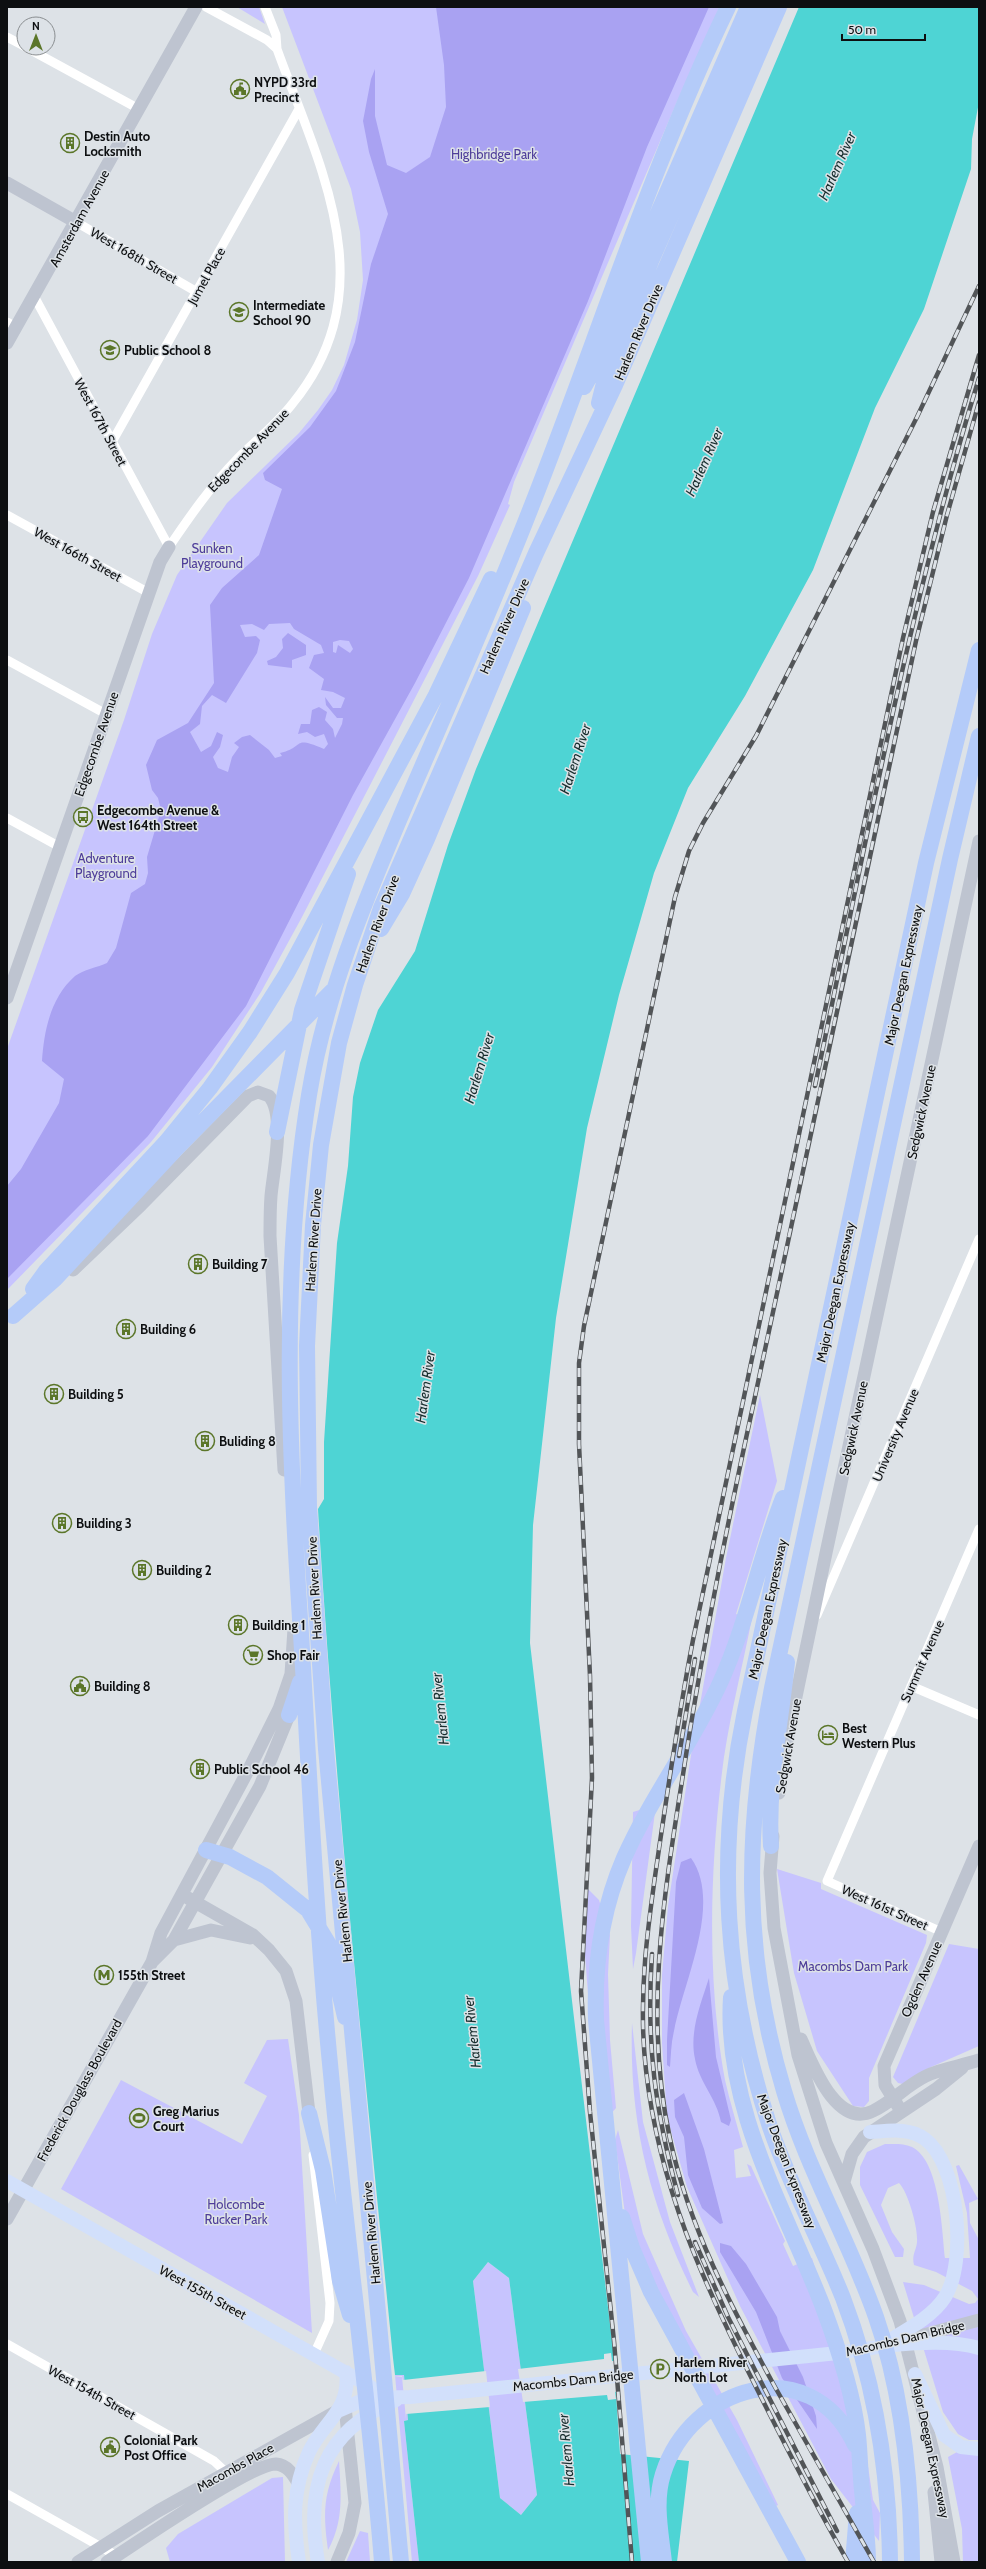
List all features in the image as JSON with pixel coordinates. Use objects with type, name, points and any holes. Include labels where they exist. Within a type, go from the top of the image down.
[{"type":"highway","name":"Harlem River Drive","points":[[381,2555],[362,2354],[331,2076],[320,1956],[292,1492],[288,1372],[292,1251],[299,1169],[310,1088],[322,1029],[339,971],[366,897],[517,542],[646,196],[728,7]]},
{"type":"highway","points":[[560,429],[598,362],[641,252],[748,7]]},
{"type":"highway","points":[[589,441],[605,379],[651,261],[763,7]]},
{"type":"highway","name":"Harlem River Drive","points":[[401,2555],[316,1629],[308,1468],[307,1346],[317,1184],[335,1063],[355,985],[381,908],[557,507],[589,441],[779,7]]},
{"type":"highway","points":[[10,1319],[81,1252],[196,1129],[331,992],[378,934],[411,875],[466,746],[545,555],[557,507]]},
{"type":"highway","points":[[10,1319],[46,1271],[166,1142],[231,1060],[287,973],[436,695],[488,584],[517,542]]},
{"type":"highway","name":"Major Deegan Expressway","points":[[890,2562],[889,2532],[882,2455],[863,2361],[843,2298],[770,2127],[746,2041],[733,1969],[727,1866],[733,1780],[744,1718],[926,863],[979,650]]},
{"type":"highway","name":"Major Deegan Expressway","points":[[912,2562],[908,2482],[898,2403],[883,2339],[862,2280],[790,2111],[769,2034],[758,1974],[751,1893],[754,1806],[766,1719],[950,859],[979,736]]},
{"type":"highway","points":[[278,1132],[302,1010],[366,825]]},
{"type":"highway","points":[[649,2562],[596,2020],[597,1967],[603,1927],[612,1892],[624,1858],[719,1685],[740,1630],[770,1530],[800,1456]]},
{"type":"highway","points":[[770,1846],[769,1819],[772,1775],[784,1694],[792,1597]]},
{"type":"highway","points":[[284,1712],[316,1629]]},
{"type":"highway","points":[[206,1850],[223,1854],[247,1864],[279,1885],[304,1906],[316,1921],[328,1943],[337,1989],[354,2051]]},
{"type":"highway","points":[[733,1969],[729,2029],[740,2093],[758,2152],[800,2250],[838,2353],[857,2434],[868,2562]]},
{"type":"highway","points":[[309,2113],[324,2170],[340,2281],[362,2354]]},
{"type":"highway","points":[[612,2176],[628,2237],[644,2277],[798,2562]]},
{"type":"highway","points":[[664,2562],[659,2499],[666,2464],[690,2426],[723,2402],[745,2393],[771,2388],[794,2389],[807,2393],[826,2405],[841,2421],[859,2455]]},
{"type":"highway","points":[[853,2562],[861,2480]]},
{"type":"main road","name":"Amsterdam Avenue","points":[[7,343],[11,324],[34,296],[196,7]]},
{"type":"main road","name":"West 168th Street","points":[[7,183],[76,222]]},
{"type":"main road","name":"Edgecombe Avenue","points":[[8,993],[160,562],[168,547]]},
{"type":"main road","name":"Sedgwick Avenue","points":[[792,2019],[774,1928],[770,1846],[777,1820],[787,1740],[979,841]]},
{"type":"main road","name":"Harlem River Drive","points":[[10,1319],[58,1284],[141,1205],[251,1094],[262,1093],[272,1099],[275,1108],[278,1132],[271,1198],[270,1236],[294,1637],[291,1674],[284,1712]]},
{"type":"main road","name":"Frederick Douglass Boulevard","points":[[7,2219],[152,1962],[161,1933],[255,1757],[284,1712]]},
{"type":"main road","name":"Frederick Douglass Boulevard","points":[[152,1962],[174,1940],[244,1817],[270,1764],[284,1712]]},
{"type":"main road","points":[[255,1757],[270,1764]]},
{"type":"main road","points":[[228,1809],[244,1817]]},
{"type":"main road","name":"Ogden Avenue","points":[[901,2112],[883,2079],[884,2066],[979,1846]]},
{"type":"main road","points":[[182,1894],[244,1929],[261,1942],[286,1971],[295,1994],[309,2113]]},
{"type":"main road","points":[[174,1940],[211,1930],[233,1933],[261,1942]]},
{"type":"main road","points":[[792,2019],[817,2074],[842,2108],[854,2113],[867,2113],[927,2075],[979,2060]]},
{"type":"main road","name":"Major Deegan Expressway","points":[[792,2019],[810,2099],[826,2143],[891,2293],[915,2374],[928,2435],[937,2467],[954,2562]]},
{"type":"main road","points":[[844,2182],[852,2154],[870,2132],[936,2089],[965,2065]]},
{"type":"main road","points":[[870,2132],[892,2130],[912,2133],[925,2139],[935,2150],[943,2163],[953,2198],[958,2246],[952,2282],[941,2302],[929,2314],[880,2346]]},
{"type":"main road","points":[[7,2180],[325,2358],[334,2367],[343,2387],[355,2503],[351,2527],[337,2562]]},
{"type":"main road","name":"West 155th Street","points":[[7,2180],[370,2386],[385,2394],[402,2398]]},
{"type":"main road","name":"Macombs Dam Bridge","points":[[402,2398],[838,2353],[880,2346],[979,2320]]},
{"type":"main road","points":[[880,2346],[954,2344],[979,2348]]},
{"type":"main road","points":[[299,2562],[294,2516],[298,2483],[310,2450],[335,2414],[347,2390],[346,2372]]},
{"type":"main road","points":[[915,2374],[944,2435],[961,2447],[979,2449]]},
{"type":"main road","points":[[318,2561],[313,2525],[314,2500],[319,2478],[335,2445],[370,2386]]},
{"type":"main road","points":[[335,2445],[359,2419],[402,2398]]},
{"type":"main road","name":"Macombs Place","points":[[112,2559],[230,2477],[362,2399],[402,2398]]},
{"type":"main road","points":[[928,2435],[941,2562]]},
{"type":"main road","name":"Macombs Place","points":[[78,2562],[158,2511],[230,2477],[276,2464],[291,2471],[298,2483]]},
{"type":"street","points":[[206,7],[267,40],[277,49]]},
{"type":"street","name":"Edgecombe Avenue","points":[[168,547],[210,488],[238,458],[278,422],[303,390],[321,359],[332,328],[338,299],[341,268],[339,237],[330,197],[277,49],[276,35],[265,7]]},
{"type":"street","points":[[7,37],[16,42]]},
{"type":"street","points":[[42,56],[139,109]]},
{"type":"street","name":"Jumel Place","points":[[112,442],[299,110]]},
{"type":"street","name":"West 168th Street","points":[[76,222],[197,292]]},
{"type":"street","name":"West 167th Street","points":[[34,296],[168,547]]},
{"type":"street","name":"West 166th Street","points":[[7,515],[149,593]]},
{"type":"street","points":[[7,660],[106,714]]},
{"type":"street","points":[[7,818],[60,847]]},
{"type":"street","name":"University Avenue","points":[[811,1631],[979,1240]]},
{"type":"street","name":"Summit Avenue","points":[[827,1881],[979,1529]]},
{"type":"street","points":[[911,1686],[979,1715]]},
{"type":"street","name":"West 161st Street","points":[[827,1881],[942,1932]]},
{"type":"street","points":[[309,2113],[330,2303],[329,2321],[314,2352]]},
{"type":"street","name":"West 154th Street","points":[[7,2344],[214,2461],[230,2477]]},
{"type":"street","points":[[7,2494],[101,2547],[112,2559]]},
{"type":"green space","points":[[237,7],[259,7],[265,24]]},
{"type":"green space","name":"Highbridge Park","points":[[282,7],[720,7],[676,104],[514,482],[508,504],[510,505],[478,576],[302,917],[261,992],[212,1067],[151,1142],[7,1290],[7,1049],[124,720],[152,634],[177,575],[227,503],[299,433],[332,390],[344,365],[357,320],[363,280],[360,232],[351,189]]},
{"type":"green space","name":"Highbridge Park","points":[[436,7],[709,7],[647,147],[588,301],[469,578],[415,683],[353,795],[246,1006],[148,1136],[7,1279],[7,1186],[21,1169],[59,1103],[64,1079],[42,1061],[50,1015],[60,994],[67,984],[78,974],[107,963],[116,948],[131,893],[145,884],[148,873],[147,857],[161,810],[158,798],[152,790],[146,765],[157,740],[188,723],[214,683],[210,605],[222,588],[259,555],[282,489],[265,480],[263,473],[310,427],[336,391],[355,342],[371,264],[388,214],[369,152],[363,121],[371,79],[375,69],[375,116],[387,165],[406,173],[430,157],[446,107],[444,65]],"holes":[[[290,623],[294,629],[321,645],[324,653],[314,655],[309,668],[324,679],[321,690],[333,692],[345,698],[341,708],[333,708],[325,697],[326,705],[337,718],[343,718],[342,724],[335,738],[333,729],[325,720],[327,712],[319,707],[312,710],[310,724],[301,724],[298,734],[307,732],[315,737],[324,734],[328,744],[324,749],[307,743],[302,743],[288,751],[280,753],[282,756],[275,758],[269,750],[250,735],[242,737],[234,743],[239,747],[232,757],[228,772],[218,768],[213,757],[220,747],[223,735],[217,732],[211,746],[201,752],[190,732],[200,724],[202,706],[212,695],[226,703],[257,653],[260,640],[256,636],[245,637],[240,625],[252,624],[264,630],[269,624]],[[340,640],[349,641],[353,649],[350,653],[338,645],[336,653],[333,652],[333,642]]]},
{"type":"green space","points":[[288,633],[306,645],[306,655],[292,660],[292,668],[268,665],[267,661],[276,657],[283,648],[282,639]]},
{"type":"green space","points":[[760,1395],[777,1481],[736,1614],[752,1618],[727,1740],[719,1796],[713,1878],[712,1919],[715,2001],[719,2041],[725,2080],[743,2147],[734,2150],[736,2178],[751,2176],[747,2164],[751,2166],[785,2241],[783,2244],[793,2266],[812,2258],[866,2453],[873,2500],[880,2513],[879,2541],[831,2479],[740,2306],[687,2187],[667,2117],[662,2043],[662,1975],[668,1906],[691,1755],[726,1558]]},
{"type":"green space","points":[[656,1805],[633,1969],[631,1926],[633,1812]]},
{"type":"green space","points":[[691,1858],[700,1876],[703,1897],[702,1920],[692,1967],[673,2036],[670,2067],[667,2065],[667,2040],[676,1882],[681,1862]]},
{"type":"green space","name":"Macombs Dam Park","points":[[777,1869],[821,1883],[821,1889],[927,1935],[926,1943],[869,2078],[869,2101],[864,2107],[853,2106],[817,2051],[794,1973]]},
{"type":"green space","points":[[588,1889],[599,1900],[610,1935],[608,1974],[610,2040],[616,2108],[609,2116],[591,2033],[585,1955]]},
{"type":"green space","name":"Macombs Dam Park","points":[[949,1944],[979,1949],[979,2046],[931,2067],[903,2084],[898,2083],[893,2077]]},
{"type":"green space","points":[[709,1978],[716,2057],[731,2120],[729,2126],[721,2122],[716,2106],[700,2075],[695,2059],[695,2028],[699,2007]]},
{"type":"green space","points":[[632,2023],[643,2122],[670,2222],[699,2297],[693,2292],[664,2226],[645,2161],[638,2128],[634,2095]]},
{"type":"green space","name":"Holcombe Rucker Park","points":[[288,2039],[299,2115],[312,2333],[61,2189],[121,2080],[242,2144],[267,2096],[244,2083],[267,2040]]},
{"type":"green space","points":[[684,2093],[704,2149],[723,2223],[720,2224],[702,2208],[688,2175],[684,2137],[675,2117],[674,2100]]},
{"type":"green space","points":[[618,2130],[643,2234],[686,2331],[737,2420],[778,2505],[776,2506],[657,2291],[625,2214],[615,2140]]},
{"type":"green space","points":[[885,2144],[902,2144],[912,2147],[921,2155],[929,2166],[938,2197],[941,2214],[945,2258],[970,2258],[967,2213],[956,2166],[959,2165],[978,2199],[969,2203],[970,2223],[979,2240],[979,2440],[969,2440],[958,2434],[943,2412],[903,2282],[924,2285],[969,2304],[975,2303],[978,2299],[972,2291],[936,2272],[914,2265],[913,2257],[917,2242],[917,2232],[909,2201],[899,2183],[888,2188],[881,2205],[892,2232],[904,2249],[903,2257],[895,2257],[860,2185],[860,2167],[867,2152]]},
{"type":"green space","points":[[720,2243],[731,2246],[746,2264],[777,2317],[780,2331],[803,2377],[816,2416],[817,2429],[782,2378],[756,2312],[720,2252]]},
{"type":"green space","points":[[488,2262],[509,2278],[537,2495],[521,2515],[500,2498],[473,2281]]},
{"type":"green space","points":[[404,2374],[408,2420],[404,2421],[419,2562],[412,2562],[395,2375]]},
{"type":"green space","points":[[957,2452],[979,2455],[979,2562],[963,2562],[962,2529],[948,2457]]},
{"type":"green space","points":[[339,2461],[341,2496],[339,2518],[337,2528],[328,2550],[325,2526],[327,2494]]},
{"type":"green space","points":[[283,2477],[285,2562],[170,2562],[166,2548],[178,2534],[272,2478]]},
{"type":"green space","points":[[360,2531],[368,2533],[370,2562],[346,2562]]},
{"type":"water","name":"Harlem River","points":[[799,7],[979,7],[979,102],[972,139],[971,169],[924,309],[875,408],[813,570],[745,696],[688,788],[654,873],[619,995],[587,1128],[556,1318],[533,1525],[530,1643],[613,2350],[620,2454],[689,2461],[677,2562],[419,2562],[404,2421],[408,2420],[404,2375],[395,2375],[393,2358],[361,2040],[342,1827],[318,1509],[324,1499],[324,1442],[337,1243],[348,1166],[353,1097],[360,1063],[378,1010],[415,951],[448,845],[476,769]],"holes":[[[488,2262],[509,2278],[537,2495],[521,2515],[500,2498],[473,2281]]]},
{"type":"pier","points":[[611,2353],[612,2361],[616,2361],[618,2391],[615,2392],[616,2399],[608,2400],[607,2395],[523,2402],[518,2369],[604,2359],[604,2354]]},
{"type":"pier","points":[[486,2371],[490,2407],[406,2414],[406,2419],[402,2377],[394,2376],[402,2376],[403,2380]]},
{"type":"railway","points":[[632,2562],[614,2341],[590,2112],[581,1991],[592,1778],[590,1676],[579,1444],[579,1363],[584,1326],[675,897],[689,851],[703,823],[756,736],[917,417],[979,286]]},
{"type":"railway","points":[[848,2562],[800,2474],[736,2347],[701,2271],[672,2193],[661,2154],[652,2113],[646,2070],[643,2012],[644,1984],[648,1927],[656,1870],[675,1741],[693,1640],[903,638],[933,512],[979,355]]},
{"type":"railway","points":[[815,1086],[870,819],[909,641],[930,553],[979,378]]},
{"type":"railway","points":[[874,2562],[775,2387],[743,2327],[700,2236],[688,2204],[670,2139],[662,2094],[658,2049],[657,2004],[659,1960],[668,1870],[689,1734],[714,1593],[733,1499],[916,641],[947,515],[979,402]]},
{"type":"railway","points":[[679,1756],[695,1659]]},
{"type":"railway","points":[[652,1954],[650,2017],[654,2076],[663,2134],[678,2195]]},
{"type":"railway","points":[[695,2242],[728,2317],[837,2531]]},
{"type":"place","name":"NYPD 33rd Precinct","points":[[240,89]]},
{"type":"place","name":"Destin Auto Locksmith","points":[[70,143]]},
{"type":"place","name":"Intermediate School 90","points":[[239,312]]},
{"type":"place","name":"Public School 8","points":[[110,350]]},
{"type":"place","name":"Edgecombe Avenue & West 164th Street","points":[[83,817]]},
{"type":"place","name":"Building 7","points":[[198,1264]]},
{"type":"place","name":"Building 6","points":[[126,1329]]},
{"type":"place","name":"Building 5","points":[[54,1394]]},
{"type":"place","name":"Buliding 8","points":[[205,1441]]},
{"type":"place","name":"Building 3","points":[[62,1523]]},
{"type":"place","name":"Building 2","points":[[142,1570]]},
{"type":"place","name":"Building 1","points":[[238,1625]]},
{"type":"place","name":"Shop Fair","points":[[253,1655]]},
{"type":"place","name":"Building 8","points":[[80,1686]]},
{"type":"place","name":"Best Western Plus","points":[[828,1735]]},
{"type":"place","name":"Public School 46","points":[[200,1769]]},
{"type":"place","name":"155th Street","points":[[104,1975]]},
{"type":"place","name":"Greg Marius Court","points":[[139,2118]]},
{"type":"place","name":"Harlem River North Lot","points":[[660,2369]]},
{"type":"place","name":"Colonial Park Post Office","points":[[110,2447]]},
{"type":"park label","name":"Sunken Playground","points":[[212,556]]},
{"type":"park label","name":"Adventure Playground","points":[[106,866]]}]
